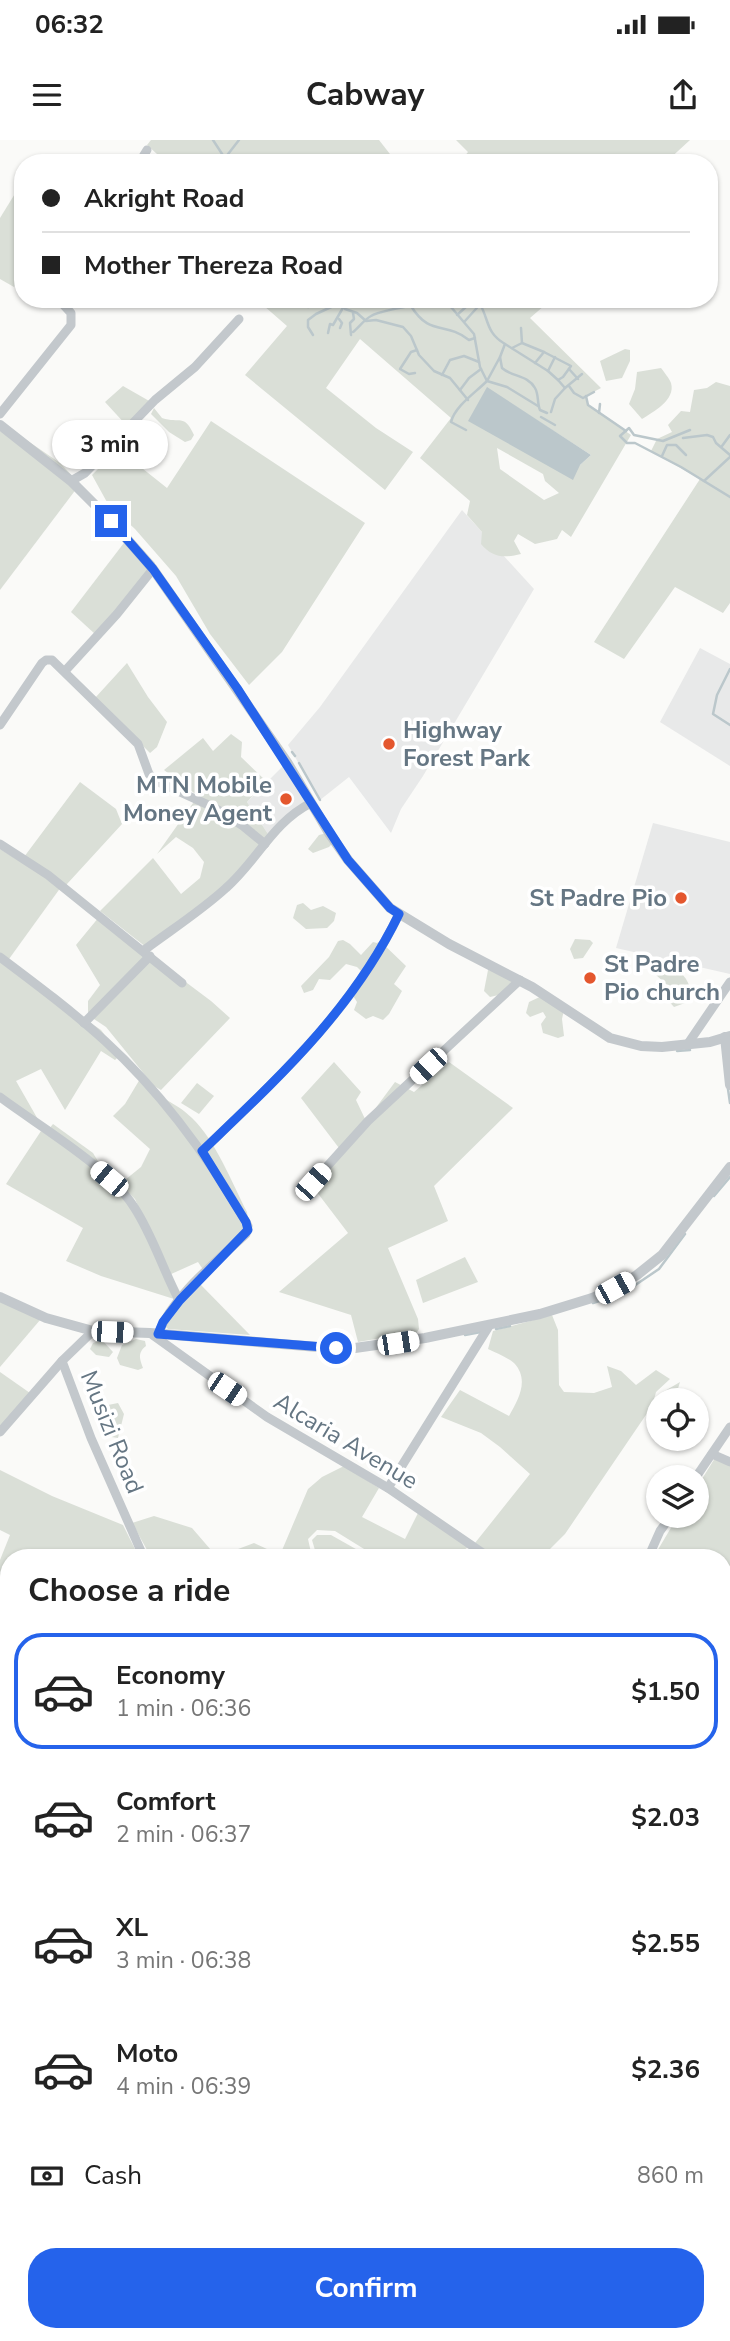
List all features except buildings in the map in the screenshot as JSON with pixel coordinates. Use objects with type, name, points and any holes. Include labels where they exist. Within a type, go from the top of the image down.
[{"type":"street","points":[[145,154],[147,150]]},
{"type":"street","points":[[0,414],[71,325],[71,313],[66,308]]},
{"type":"street","points":[[71,481],[85,473],[155,400],[195,367],[239,319]]},
{"type":"street","points":[[0,425],[71,481],[153,569],[287,762],[348,860],[390,908],[449,944],[520,980],[610,1038],[641,1046],[687,1045],[727,1036],[730,1085]]},
{"type":"street","points":[[65,671],[117,614],[153,569]]},
{"type":"street","points":[[0,724],[42,663],[52,660],[138,744],[149,774],[156,781],[222,811],[265,844]]},
{"type":"street","points":[[84,1023],[147,954],[225,889],[284,821],[311,803]]},
{"type":"street","points":[[0,844],[48,875],[182,983]]},
{"type":"street","points":[[202,1151],[314,1041],[385,942],[399,914]]},
{"type":"street","points":[[0,957],[105,1041],[160,1098],[202,1151],[248,1226],[246,1234],[180,1300],[154,1333]]},
{"type":"street","points":[[313,1182],[369,1121],[520,980]]},
{"type":"street","points":[[687,1045],[730,982]]},
{"type":"street","points":[[0,1097],[85,1159],[109,1179],[133,1205],[180,1300]]},
{"type":"street","points":[[0,1297],[46,1318],[93,1331],[154,1333],[318,1348],[355,1348],[425,1338],[540,1314],[592,1298],[638,1275],[662,1255],[730,1167]]},
{"type":"street","points":[[388,1488],[489,1326]]},
{"type":"street","name":"Musizi Road","points":[[93,1331],[62,1361],[91,1438],[140,1549]]},
{"type":"street","name":"Alcaria Avenue","points":[[154,1333],[267,1417],[388,1488],[477,1549]]},
{"type":"street","points":[[0,1432],[62,1361]]},
{"type":"street","points":[[704,1465],[730,1427]]},
{"type":"street","points":[[712,1454],[730,1462]]},
{"type":"street","points":[[651,1549],[663,1528]]},
{"type":"shaded area","points":[[151,140],[379,140],[390,154],[157,154],[147,145]]},
{"type":"shaded area","points":[[456,140],[690,140],[675,154],[466,154],[468,152]]},
{"type":"shaded area","points":[[14,195],[14,287],[0,279],[0,218]]},
{"type":"shaded area","points":[[266,308],[542,308],[530,318],[601,388],[586,396],[588,405],[631,435],[571,537],[562,530],[557,539],[535,544],[518,534],[514,541],[521,554],[494,554],[481,544],[482,532],[467,515],[470,501],[420,458],[451,418],[360,339],[326,388],[376,428],[413,452],[385,490],[245,375],[287,326]],"holes":[[[487,388],[591,455],[580,465],[469,421]],[[497,448],[543,474],[545,481],[559,493],[544,500],[500,469]]]},
{"type":"shaded area","points":[[625,349],[630,350],[630,361],[622,378],[606,381],[600,361]]},
{"type":"shaded area","points":[[661,368],[671,383],[670,395],[662,405],[642,419],[629,404],[635,389],[637,372]]},
{"type":"shaded area","points":[[716,382],[730,386],[730,603],[723,613],[675,587],[624,659],[594,642],[700,479],[651,451],[657,439],[672,432],[668,425],[681,411],[690,412],[694,390],[707,388]]},
{"type":"shaded area","points":[[123,386],[151,402],[127,426],[105,402]]},
{"type":"shaded area","points":[[487,387],[591,455],[580,465],[573,480],[468,421]]},
{"type":"shaded area","points":[[154,408],[162,418],[187,424],[194,435],[191,440],[185,442],[169,432],[151,414]]},
{"type":"shaded area","points":[[211,421],[365,523],[282,652],[249,685],[210,634],[176,576],[135,529],[108,504],[92,475],[118,449],[167,488]]},
{"type":"shaded area","points":[[3,424],[60,463],[80,484],[0,590],[0,432]]},
{"type":"shaded area","points":[[462,510],[534,589],[401,809],[391,833],[349,777],[320,800],[288,745],[320,707]]},
{"type":"shaded area","points":[[130,535],[155,563],[154,569],[95,634],[71,612]]},
{"type":"shaded area","points":[[700,648],[730,664],[730,766],[660,722]]},
{"type":"shaded area","points":[[127,663],[167,722],[157,747],[150,753],[95,698]]},
{"type":"shaded area","points":[[231,734],[242,742],[241,757],[266,781],[247,802],[268,834],[241,875],[153,944],[151,951],[100,911],[153,858],[181,894],[200,878],[204,862],[193,848],[176,837],[157,854],[198,796],[164,770],[203,738],[213,751]]},
{"type":"shaded area","points":[[289,760],[310,800],[268,834],[247,802]]},
{"type":"shaded area","points":[[80,782],[116,809],[122,824],[67,884],[66,889],[24,857]]},
{"type":"shaded area","name":"St Padre Pio","points":[[653,823],[730,842],[730,974],[616,948]]},
{"type":"shaded area","points":[[331,832],[336,840],[329,847],[313,853],[308,849],[319,835]]},
{"type":"shaded area","points":[[0,849],[61,887],[9,959],[0,953]]},
{"type":"shaded area","points":[[303,903],[311,910],[323,906],[336,913],[334,921],[327,928],[306,929],[293,918],[297,905]]},
{"type":"shaded area","points":[[99,917],[230,1018],[161,1090],[154,1086],[106,1027],[88,1015],[88,1001],[100,985],[76,945]]},
{"type":"shaded area","points":[[575,939],[590,940],[593,943],[583,958],[574,959],[570,949]]},
{"type":"shaded area","points":[[343,940],[361,955],[373,942],[380,941],[406,966],[394,984],[402,991],[383,1020],[373,1016],[366,1019],[354,1010],[357,1002],[350,991],[365,975],[357,967],[346,964],[330,980],[319,979],[313,990],[304,993],[301,986],[329,957],[338,941]]},
{"type":"shaded area","points":[[0,960],[101,1030],[120,1055],[115,1060],[101,1051],[65,1110],[41,1069],[16,1081],[40,1123],[0,1093]]},
{"type":"shaded area","points":[[668,968],[678,971],[684,977],[692,994],[685,1003],[674,1007],[664,996],[667,985],[655,974]]},
{"type":"shaded area","points":[[488,970],[508,973],[512,984],[503,994],[490,997],[484,991]]},
{"type":"shaded area","points":[[544,995],[565,1005],[562,1019],[564,1036],[558,1038],[543,1033],[541,1024],[546,1017],[543,1012],[530,1017],[526,1013],[529,1002]]},
{"type":"shaded area","points":[[334,1062],[361,1092],[356,1100],[366,1121],[395,1082],[414,1092],[449,1062],[513,1108],[434,1186],[448,1221],[388,1248],[418,1319],[417,1332],[358,1342],[351,1315],[279,1292],[348,1233],[313,1187],[342,1152],[301,1098]]},
{"type":"shaded area","points":[[140,1079],[201,1127],[223,1163],[247,1212],[249,1225],[204,1271],[198,1262],[169,1275],[135,1199],[120,1184],[141,1167],[150,1149],[113,1116],[125,1104]]},
{"type":"shaded area","points":[[197,1083],[214,1096],[199,1114],[181,1103]]},
{"type":"shaded area","points":[[53,1124],[93,1153],[99,1163],[49,1129]]},
{"type":"shaded area","points":[[41,1131],[87,1160],[114,1184],[144,1231],[174,1299],[101,1276],[66,1261],[83,1228],[6,1184]]},
{"type":"shaded area","points":[[465,1257],[478,1282],[423,1303],[416,1280]]},
{"type":"shaded area","points":[[200,1284],[250,1335],[168,1329],[165,1326],[184,1298]]},
{"type":"shaded area","points":[[0,1301],[40,1320],[0,1367]]},
{"type":"shaded area","points":[[552,1315],[558,1330],[559,1385],[564,1392],[594,1393],[612,1387],[607,1366],[621,1371],[636,1385],[656,1370],[670,1379],[660,1388],[646,1388],[646,1415],[565,1534],[550,1549],[484,1549],[475,1543],[530,1474],[481,1433],[441,1417],[460,1390],[509,1416],[521,1390],[521,1376],[514,1363],[488,1349],[493,1331]]},
{"type":"shaded area","points":[[136,1339],[145,1341],[146,1346],[140,1354],[143,1368],[138,1370],[120,1365],[117,1358],[122,1345]]},
{"type":"shaded area","points":[[102,1340],[113,1352],[109,1357],[96,1355],[90,1349],[93,1343]]},
{"type":"shaded area","points":[[0,1372],[30,1393],[0,1429]]},
{"type":"shaded area","points":[[118,1403],[124,1414],[118,1438],[105,1436],[101,1418],[103,1406]]},
{"type":"shaded area","points":[[715,1458],[730,1464],[730,1549],[658,1549],[671,1528],[709,1528],[709,1468]]},
{"type":"shaded area","points":[[344,1466],[379,1488],[362,1517],[405,1539],[419,1511],[468,1547],[364,1549],[335,1531],[317,1530],[308,1539],[310,1549],[283,1549],[308,1489],[322,1477]]},
{"type":"shaded area","points":[[0,1470],[52,1496],[123,1525],[135,1549],[4,1549],[10,1535],[0,1530]]},
{"type":"shaded area","points":[[154,1516],[192,1528],[210,1549],[147,1549],[132,1523]]},
{"type":"shaded area","points":[[317,1535],[331,1535],[356,1549],[315,1549],[312,1540]]},
{"type":"shaded area","points":[[254,1543],[267,1549],[238,1549]]},
{"type":"waterway","points":[[213,140],[222,154]]},
{"type":"waterway","points":[[228,154],[239,140]]},
{"type":"waterway","points":[[313,335],[308,327],[308,320],[329,308]]},
{"type":"waterway","points":[[328,333],[330,324],[333,325],[343,308]]},
{"type":"waterway","points":[[344,308],[357,313],[366,321],[376,320],[403,327],[411,336],[419,355],[434,371],[450,378],[468,400]]},
{"type":"waterway","points":[[353,332],[374,314],[400,308]]},
{"type":"waterway","points":[[412,308],[418,316],[431,325],[460,334],[469,340],[475,338]]},
{"type":"waterway","points":[[452,308],[474,334],[480,367],[487,381],[500,357],[502,368],[532,384],[540,410],[547,413]]},
{"type":"waterway","points":[[457,315],[465,308]]},
{"type":"waterway","points":[[465,321],[477,308]]},
{"type":"waterway","points":[[482,308],[491,331],[505,344],[500,357]]},
{"type":"waterway","points":[[351,335],[353,313]]},
{"type":"waterway","points":[[339,319],[342,323],[340,328]]},
{"type":"waterway","points":[[512,348],[522,343],[521,328]]},
{"type":"waterway","points":[[522,343],[544,352]]},
{"type":"waterway","points":[[505,344],[548,371],[555,357]]},
{"type":"waterway","points":[[415,373],[409,374],[400,369],[411,352],[417,350]]},
{"type":"waterway","points":[[535,363],[544,352],[571,366],[558,380],[548,371]]},
{"type":"waterway","points":[[442,375],[450,360],[464,356],[479,362]]},
{"type":"waterway","points":[[460,390],[469,378],[481,369]]},
{"type":"waterway","points":[[569,369],[578,379]]},
{"type":"waterway","points":[[558,380],[565,388],[582,374]]},
{"type":"waterway","points":[[466,430],[451,422],[453,416],[487,381],[507,387],[538,406]]},
{"type":"waterway","points":[[569,386],[583,398],[594,392]]},
{"type":"waterway","points":[[551,412],[555,399],[565,388]]},
{"type":"waterway","points":[[586,396],[588,405],[626,431]]},
{"type":"waterway","points":[[599,413],[600,404]]},
{"type":"waterway","points":[[541,417],[555,425]]},
{"type":"waterway","points":[[690,430],[663,441],[634,435],[629,428],[620,436],[627,443],[635,443],[681,467],[730,497]]},
{"type":"waterway","points":[[683,438],[707,435],[713,437],[730,455]]},
{"type":"waterway","points":[[722,446],[730,435]]},
{"type":"waterway","points":[[662,456],[667,445],[676,445],[686,455]]},
{"type":"waterway","points":[[704,481],[730,457]]},
{"type":"waterway","points":[[730,669],[717,695],[713,714],[730,725]]},
{"type":"waterway","points":[[292,752],[295,756]]},
{"type":"waterway","points":[[299,763],[320,800]]},
{"type":"waterway","points":[[677,1051],[690,1050]]},
{"type":"waterway","points":[[728,1089],[730,1103]]},
{"type":"waterway","points":[[714,1196],[730,1177]]},
{"type":"waterway","points":[[625,1292],[659,1269],[685,1234]]},
{"type":"waterway","points":[[593,1303],[615,1296]]},
{"type":"waterway","points":[[496,1329],[510,1326]]},
{"type":"waterway","points":[[465,1335],[481,1332]]},
{"type":"place","name":"Highway Forest Park","points":[[389,744]]},
{"type":"place","name":"MTN Mobile Money Agent","points":[[286,799]]},
{"type":"place","name":"St Padre Pio","points":[[681,898]]},
{"type":"place","name":"St Padre Pio church","points":[[590,978]]},
{"type":"route","points":[[111,521],[153,569],[237,688],[348,860],[390,908],[399,914],[368,969],[324,1029],[202,1151],[225,1185],[248,1230],[180,1300],[163,1322],[158,1334],[336,1348]]}]
